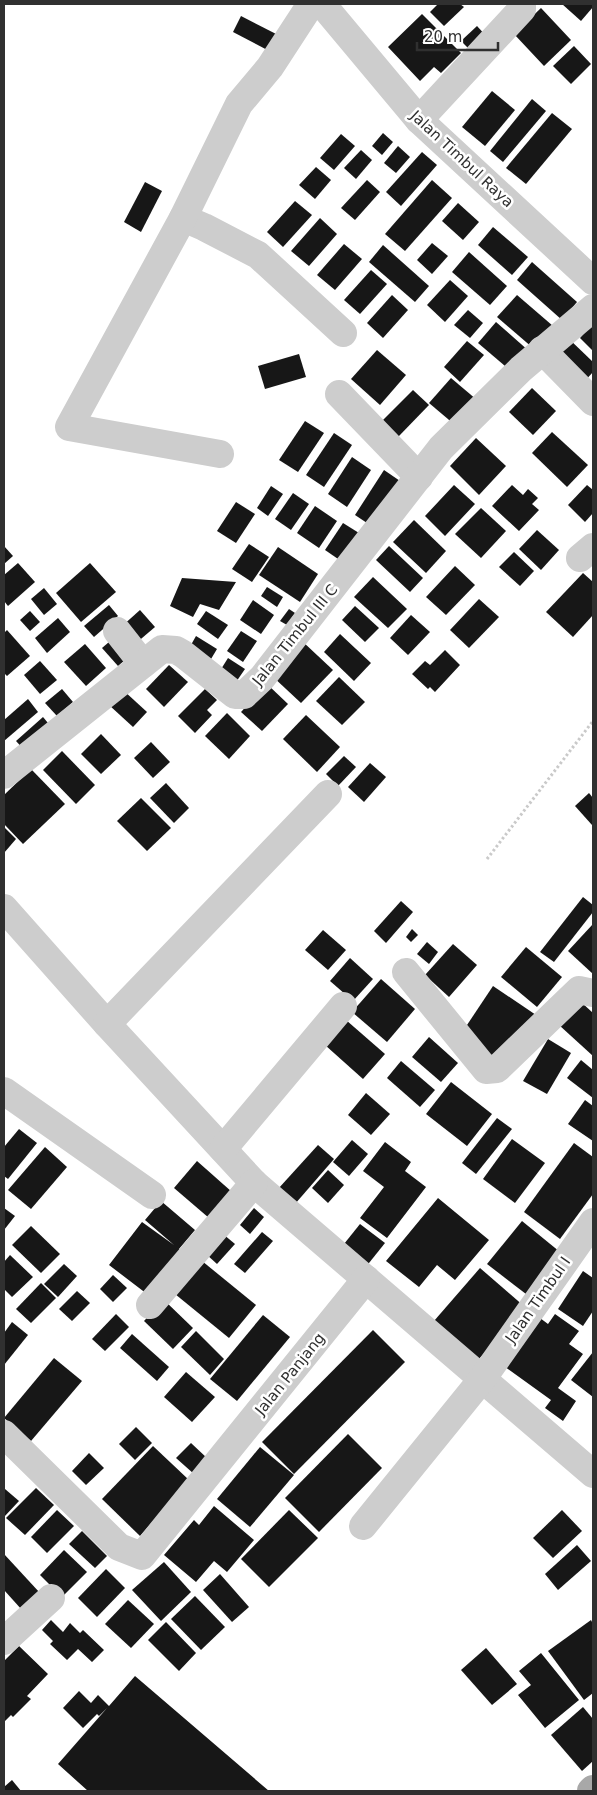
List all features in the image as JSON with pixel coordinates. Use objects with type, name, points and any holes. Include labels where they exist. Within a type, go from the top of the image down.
[{"type":"street","points":[[220,454],[69,427],[183,218],[239,104],[270,67],[311,4]]},
{"type":"street","name":"Jalan Timbul Raya","points":[[322,4],[419,120],[593,281]]},
{"type":"street","points":[[419,120],[522,9],[522,4]]},
{"type":"street","points":[[183,218],[258,255],[343,333]]},
{"type":"street","name":"Jalan Timbul III C","points":[[4,775],[162,649],[176,650],[235,694],[244,695],[262,678],[441,448],[542,350],[593,308]]},
{"type":"street","points":[[542,350],[593,402]]},
{"type":"street","points":[[339,394],[419,477]]},
{"type":"street","points":[[117,631],[143,664]]},
{"type":"street","points":[[107,1024],[328,794]]},
{"type":"street","points":[[6,916],[254,1183],[593,1474]]},
{"type":"street","points":[[406,972],[486,1070],[497,1069],[579,990],[593,992]]},
{"type":"street","points":[[223,1149],[343,1006]]},
{"type":"street","points":[[4,1091],[152,1195]]},
{"type":"street","points":[[150,1305],[254,1183]]},
{"type":"street","name":"Jalan Timbul I","points":[[363,1526],[483,1378],[593,1222]]},
{"type":"street","name":"Jalan Panjang","points":[[4,1434],[119,1547],[142,1556],[366,1279]]},
{"type":"street","points":[[4,1641],[51,1598]]},
{"type":"path","points":[[487,859],[593,721]]},
{"type":"building","points":[[438,4],[460,4],[464,7],[444,26],[430,12]]},
{"type":"building","points":[[562,4],[593,4],[593,7],[581,21]]},
{"type":"building","points":[[541,8],[571,40],[544,66],[514,34]]},
{"type":"building","points":[[422,14],[461,53],[441,73],[434,67],[420,81],[388,47]]},
{"type":"building","points":[[241,16],[282,37],[273,53],[233,32]]},
{"type":"building","points":[[477,26],[488,38],[472,52],[461,41]]},
{"type":"building","points":[[574,46],[591,64],[571,84],[553,66]]},
{"type":"building","points":[[492,91],[515,110],[485,146],[462,127]]},
{"type":"building","points":[[532,99],[546,111],[503,162],[490,151]]},
{"type":"building","points":[[552,113],[572,129],[526,184],[506,168]]},
{"type":"building","points":[[383,133],[393,142],[382,155],[372,146]]},
{"type":"building","points":[[341,134],[355,146],[334,170],[320,158]]},
{"type":"building","points":[[398,146],[410,157],[396,173],[384,163]]},
{"type":"building","points":[[361,150],[372,160],[356,179],[344,168]]},
{"type":"building","points":[[422,152],[437,165],[401,206],[386,192]]},
{"type":"building","points":[[316,167],[331,180],[315,199],[299,185]]},
{"type":"building","points":[[367,180],[380,192],[355,220],[341,208]]},
{"type":"building","points":[[432,180],[452,198],[405,251],[385,234]]},
{"type":"building","points":[[145,182],[162,191],[141,232],[124,222]]},
{"type":"building","points":[[295,201],[312,215],[283,247],[267,232]]},
{"type":"building","points":[[458,203],[479,222],[463,240],[442,221]]},
{"type":"building","points":[[320,218],[337,234],[309,266],[291,251]]},
{"type":"building","points":[[493,227],[528,257],[512,275],[478,245]]},
{"type":"building","points":[[432,243],[448,256],[432,274],[417,260]]},
{"type":"building","points":[[344,244],[362,259],[335,290],[317,275]]},
{"type":"building","points":[[383,245],[429,286],[415,302],[369,262]]},
{"type":"building","points":[[469,252],[507,286],[490,305],[452,272]]},
{"type":"building","points":[[532,262],[577,302],[562,320],[517,280]]},
{"type":"building","points":[[371,270],[387,284],[360,314],[344,300]]},
{"type":"building","points":[[450,280],[468,296],[445,322],[427,305]]},
{"type":"building","points":[[392,295],[408,310],[383,338],[367,323]]},
{"type":"building","points":[[517,295],[553,326],[533,348],[497,317]]},
{"type":"building","points":[[468,310],[483,323],[470,338],[454,325]]},
{"type":"building","points":[[496,322],[530,352],[512,372],[478,343]]},
{"type":"building","points":[[593,323],[593,351],[580,338]]},
{"type":"building","points":[[567,337],[593,362],[593,372],[584,382],[553,353]]},
{"type":"building","points":[[467,341],[484,355],[460,382],[444,367]]},
{"type":"building","points":[[377,350],[406,375],[380,405],[351,379]]},
{"type":"building","points":[[299,354],[306,377],[265,389],[258,366]]},
{"type":"building","points":[[451,378],[477,400],[455,425],[429,403]]},
{"type":"building","points":[[532,388],[556,411],[533,435],[509,412]]},
{"type":"building","points":[[413,390],[429,405],[398,437],[382,421]]},
{"type":"building","points":[[305,421],[324,433],[298,472],[279,460]]},
{"type":"building","points":[[552,432],[588,465],[567,487],[532,453]]},
{"type":"building","points":[[334,433],[352,445],[324,487],[306,475]]},
{"type":"building","points":[[476,438],[506,466],[479,495],[450,466]]},
{"type":"building","points":[[352,457],[371,470],[347,507],[328,494]]},
{"type":"building","points":[[384,470],[403,483],[373,527],[355,515]]},
{"type":"building","points":[[454,485],[475,504],[445,536],[425,516]]},
{"type":"building","points":[[512,485],[523,495],[528,489],[538,498],[532,504],[539,510],[519,531],[492,506]]},
{"type":"building","points":[[587,485],[593,490],[593,513],[585,522],[568,505]]},
{"type":"building","points":[[271,486],[283,494],[268,516],[257,508]]},
{"type":"building","points":[[293,493],[309,504],[291,530],[275,519]]},
{"type":"building","points":[[236,502],[255,514],[236,543],[217,531]]},
{"type":"building","points":[[315,506],[337,521],[319,548],[297,533]]},
{"type":"building","points":[[481,508],[506,531],[481,558],[455,534]]},
{"type":"building","points":[[414,520],[446,551],[426,573],[393,542]]},
{"type":"building","points":[[343,523],[359,533],[341,561],[325,550]]},
{"type":"building","points":[[537,530],[559,550],[541,570],[519,549]]},
{"type":"building","points":[[249,544],[269,557],[252,582],[232,569]]},
{"type":"building","points":[[4,546],[13,556],[4,564]]},
{"type":"building","points":[[389,546],[423,578],[410,592],[376,560]]},
{"type":"building","points":[[278,547],[318,574],[300,602],[259,575]]},
{"type":"building","points":[[514,552],[534,571],[520,586],[499,567]]},
{"type":"building","points":[[18,563],[35,582],[8,606],[4,601],[4,575]]},
{"type":"building","points":[[90,563],[116,592],[81,622],[56,593]]},
{"type":"building","points":[[455,566],[475,585],[446,615],[426,597]]},
{"type":"building","points":[[583,573],[593,582],[593,615],[573,637],[546,612]]},
{"type":"building","points":[[373,577],[407,609],[388,628],[354,597]]},
{"type":"building","points":[[182,578],[236,582],[219,610],[200,604],[193,617],[170,606]]},
{"type":"building","points":[[267,587],[283,597],[277,607],[261,596]]},
{"type":"building","points":[[44,588],[57,604],[44,615],[31,599]]},
{"type":"building","points":[[479,599],[499,617],[469,648],[450,630]]},
{"type":"building","points":[[253,600],[274,615],[261,634],[240,620]]},
{"type":"building","points":[[109,605],[118,616],[94,637],[84,626]]},
{"type":"building","points":[[355,606],[379,628],[365,642],[342,620]]},
{"type":"building","points":[[289,609],[295,613],[287,625],[280,621]]},
{"type":"building","points":[[140,610],[155,627],[135,644],[121,627]]},
{"type":"building","points":[[30,611],[40,622],[30,631],[20,620]]},
{"type":"building","points":[[206,611],[228,625],[218,639],[197,624]]},
{"type":"building","points":[[411,615],[430,632],[408,655],[390,638]]},
{"type":"building","points":[[58,618],[70,632],[47,653],[35,638]]},
{"type":"building","points":[[7,630],[30,656],[7,676],[4,673],[4,633]]},
{"type":"building","points":[[241,631],[257,641],[243,662],[227,651]]},
{"type":"building","points":[[340,634],[371,663],[354,681],[324,652]]},
{"type":"building","points":[[116,636],[132,654],[118,666],[102,648]]},
{"type":"building","points":[[196,636],[217,649],[208,664],[187,652]]},
{"type":"building","points":[[302,641],[333,670],[301,703],[271,675]]},
{"type":"building","points":[[85,644],[106,668],[86,686],[64,662]]},
{"type":"building","points":[[445,650],[460,665],[435,692],[430,687],[428,689],[412,674],[425,661],[430,665]]},
{"type":"building","points":[[228,658],[245,669],[234,685],[218,674]]},
{"type":"building","points":[[40,661],[57,680],[40,694],[24,675]]},
{"type":"building","points":[[169,665],[188,682],[164,707],[146,689]]},
{"type":"building","points":[[339,677],[365,702],[342,725],[316,701]]},
{"type":"building","points":[[267,684],[288,704],[262,731],[241,712]]},
{"type":"building","points":[[62,689],[73,702],[57,716],[45,703]]},
{"type":"building","points":[[205,689],[217,700],[207,710],[212,715],[195,733],[178,716]]},
{"type":"building","points":[[123,690],[147,712],[133,727],[109,705]]},
{"type":"building","points":[[28,699],[38,712],[4,741],[4,720]]},
{"type":"building","points":[[227,713],[250,736],[229,759],[205,736]]},
{"type":"building","points":[[306,715],[340,747],[317,772],[283,739]]},
{"type":"building","points":[[43,717],[53,729],[26,752],[16,741]]},
{"type":"building","points":[[101,734],[121,755],[101,774],[81,754]]},
{"type":"building","points":[[151,742],[170,762],[153,778],[134,758]]},
{"type":"building","points":[[62,751],[95,785],[76,804],[43,770]]},
{"type":"building","points":[[344,756],[356,767],[338,786],[326,774]]},
{"type":"building","points":[[370,763],[386,777],[364,802],[348,787]]},
{"type":"building","points":[[31,769],[65,804],[23,844],[4,824],[4,795]]},
{"type":"building","points":[[166,783],[189,808],[174,823],[150,798]]},
{"type":"building","points":[[589,793],[593,798],[592,825],[575,806]]},
{"type":"building","points":[[141,798],[171,828],[147,851],[117,821]]},
{"type":"building","points":[[4,827],[16,839],[4,853]]},
{"type":"building","points":[[583,897],[593,905],[593,912],[554,962],[540,952]]},
{"type":"building","points":[[401,901],[413,912],[386,943],[374,931]]},
{"type":"building","points":[[593,924],[593,974],[568,951]]},
{"type":"building","points":[[412,929],[418,935],[411,942],[406,937]]},
{"type":"building","points":[[323,930],[346,950],[328,970],[305,950]]},
{"type":"building","points":[[427,942],[438,952],[429,964],[417,954]]},
{"type":"building","points":[[453,944],[477,965],[449,997],[425,975]]},
{"type":"building","points":[[526,947],[562,977],[537,1007],[501,977]]},
{"type":"building","points":[[350,958],[373,979],[353,1001],[330,981]]},
{"type":"building","points":[[381,979],[415,1009],[387,1042],[352,1012]]},
{"type":"building","points":[[493,986],[536,1015],[503,1063],[461,1034]]},
{"type":"building","points":[[580,1001],[593,1013],[593,1056],[559,1025]]},
{"type":"building","points":[[346,1020],[385,1054],[363,1079],[325,1045]]},
{"type":"building","points":[[429,1037],[458,1063],[441,1082],[412,1057]]},
{"type":"building","points":[[548,1039],[571,1053],[547,1094],[523,1081]]},
{"type":"building","points":[[581,1060],[593,1070],[593,1098],[567,1078]]},
{"type":"building","points":[[401,1061],[435,1090],[420,1107],[387,1078]]},
{"type":"building","points":[[451,1082],[492,1114],[467,1146],[426,1114]]},
{"type":"building","points":[[366,1093],[390,1114],[371,1135],[348,1115]]},
{"type":"building","points":[[585,1100],[593,1106],[593,1141],[568,1124]]},
{"type":"building","points":[[497,1118],[512,1129],[476,1174],[462,1163]]},
{"type":"building","points":[[19,1129],[37,1143],[8,1179],[4,1176],[4,1147]]},
{"type":"building","points":[[512,1139],[545,1163],[515,1203],[483,1179]]},
{"type":"building","points":[[352,1140],[368,1154],[349,1176],[333,1162]]},
{"type":"building","points":[[385,1142],[411,1162],[405,1171],[426,1187],[387,1238],[360,1218],[384,1187],[363,1171]]},
{"type":"building","points":[[574,1143],[593,1157],[593,1194],[560,1239],[524,1212]]},
{"type":"building","points":[[318,1145],[334,1159],[295,1204],[278,1189]]},
{"type":"building","points":[[45,1147],[67,1167],[31,1209],[8,1190]]},
{"type":"building","points":[[197,1161],[232,1192],[209,1218],[174,1188]]},
{"type":"building","points":[[328,1170],[344,1185],[328,1203],[312,1188]]},
{"type":"building","points":[[438,1198],[489,1240],[455,1280],[437,1265],[419,1287],[386,1261]]},
{"type":"building","points":[[161,1201],[195,1230],[147,1294],[109,1265],[142,1222],[174,1245],[145,1220]]},
{"type":"building","points":[[4,1208],[15,1216],[4,1230]]},
{"type":"building","points":[[254,1208],[264,1217],[250,1234],[240,1225]]},
{"type":"building","points":[[522,1221],[560,1252],[526,1294],[487,1264]]},
{"type":"building","points":[[360,1224],[385,1243],[365,1268],[340,1249]]},
{"type":"building","points":[[31,1226],[60,1254],[41,1273],[12,1245]]},
{"type":"building","points":[[262,1232],[273,1241],[245,1273],[234,1264]]},
{"type":"building","points":[[223,1234],[235,1244],[217,1264],[206,1254]]},
{"type":"building","points":[[10,1255],[33,1277],[12,1297],[4,1289],[4,1262]]},
{"type":"building","points":[[202,1261],[256,1305],[229,1338],[175,1294]]},
{"type":"building","points":[[64,1264],[77,1276],[58,1297],[44,1284]]},
{"type":"building","points":[[480,1268],[525,1307],[479,1359],[434,1321]]},
{"type":"building","points":[[583,1271],[593,1278],[593,1311],[583,1326],[558,1309]]},
{"type":"building","points":[[113,1275],[127,1288],[113,1302],[100,1289]]},
{"type":"building","points":[[41,1283],[56,1298],[31,1323],[16,1309]]},
{"type":"building","points":[[77,1291],[90,1303],[72,1321],[59,1309]]},
{"type":"building","points":[[164,1300],[193,1328],[173,1349],[144,1321]]},
{"type":"building","points":[[116,1314],[129,1327],[105,1351],[92,1339]]},
{"type":"building","points":[[555,1314],[579,1331],[569,1344],[583,1354],[558,1388],[576,1401],[563,1421],[545,1408],[551,1400],[501,1364],[536,1315],[548,1324]]},
{"type":"building","points":[[263,1315],[290,1337],[237,1401],[210,1379]]},
{"type":"building","points":[[12,1322],[28,1335],[4,1365],[4,1333]]},
{"type":"building","points":[[373,1330],[405,1362],[294,1474],[262,1442]]},
{"type":"building","points":[[196,1331],[224,1359],[210,1375],[181,1347]]},
{"type":"building","points":[[132,1334],[169,1367],[157,1381],[120,1348]]},
{"type":"building","points":[[593,1352],[593,1397],[571,1380]]},
{"type":"building","points":[[54,1358],[82,1381],[31,1441],[4,1418]]},
{"type":"building","points":[[186,1372],[215,1397],[192,1422],[164,1397]]},
{"type":"building","points":[[136,1427],[152,1443],[135,1460],[119,1444]]},
{"type":"building","points":[[348,1434],[382,1468],[319,1532],[285,1498]]},
{"type":"building","points":[[191,1443],[208,1459],[194,1474],[176,1458]]},
{"type":"building","points":[[153,1446],[189,1480],[140,1536],[102,1499]]},
{"type":"building","points":[[260,1447],[294,1475],[250,1527],[217,1499]]},
{"type":"building","points":[[89,1453],[104,1468],[86,1485],[72,1471]]},
{"type":"building","points":[[36,1488],[54,1505],[25,1535],[6,1518]]},
{"type":"building","points":[[5,1489],[19,1501],[4,1517],[4,1491]]},
{"type":"building","points":[[214,1506],[254,1540],[227,1572],[214,1561],[196,1582],[164,1555],[194,1520],[199,1525]]},
{"type":"building","points":[[57,1510],[74,1526],[47,1553],[31,1537]]},
{"type":"building","points":[[289,1510],[318,1538],[269,1587],[241,1559]]},
{"type":"building","points":[[562,1510],[582,1531],[553,1558],[533,1538]]},
{"type":"building","points":[[82,1531],[107,1556],[95,1568],[69,1544]]},
{"type":"building","points":[[577,1545],[591,1561],[558,1590],[545,1574]]},
{"type":"building","points":[[64,1550],[87,1572],[62,1597],[40,1575]]},
{"type":"building","points":[[4,1554],[40,1593],[22,1610],[4,1590]]},
{"type":"building","points":[[164,1562],[191,1592],[161,1621],[132,1590]]},
{"type":"building","points":[[106,1569],[125,1588],[97,1617],[78,1598]]},
{"type":"building","points":[[220,1574],[249,1607],[232,1622],[203,1590]]},
{"type":"building","points":[[195,1596],[225,1627],[201,1650],[171,1619]]},
{"type":"building","points":[[128,1600],[154,1624],[131,1648],[105,1624]]},
{"type":"building","points":[[51,1620],[63,1632],[70,1623],[80,1633],[83,1630],[104,1650],[92,1662],[78,1649],[67,1660],[50,1644],[53,1641],[42,1630]]},
{"type":"building","points":[[591,1620],[593,1624],[593,1693],[584,1700],[548,1651]]},
{"type":"building","points":[[166,1622],[196,1653],[179,1671],[148,1640]]},
{"type":"building","points":[[19,1646],[48,1674],[27,1696],[31,1699],[13,1717],[11,1715],[4,1722],[4,1661]]},
{"type":"building","points":[[486,1648],[517,1684],[492,1705],[461,1670]]},
{"type":"building","points":[[541,1653],[579,1700],[545,1728],[518,1695],[531,1685],[519,1671]]},
{"type":"building","points":[[135,1676],[269,1791],[88,1791],[58,1764],[107,1708],[99,1716],[97,1714],[83,1728],[63,1708],[79,1691],[91,1703],[98,1695],[109,1706]]},
{"type":"building","points":[[583,1707],[593,1719],[593,1761],[582,1771],[551,1735]]},
{"type":"building","points":[[12,1780],[21,1791],[4,1791],[4,1787]]}]
